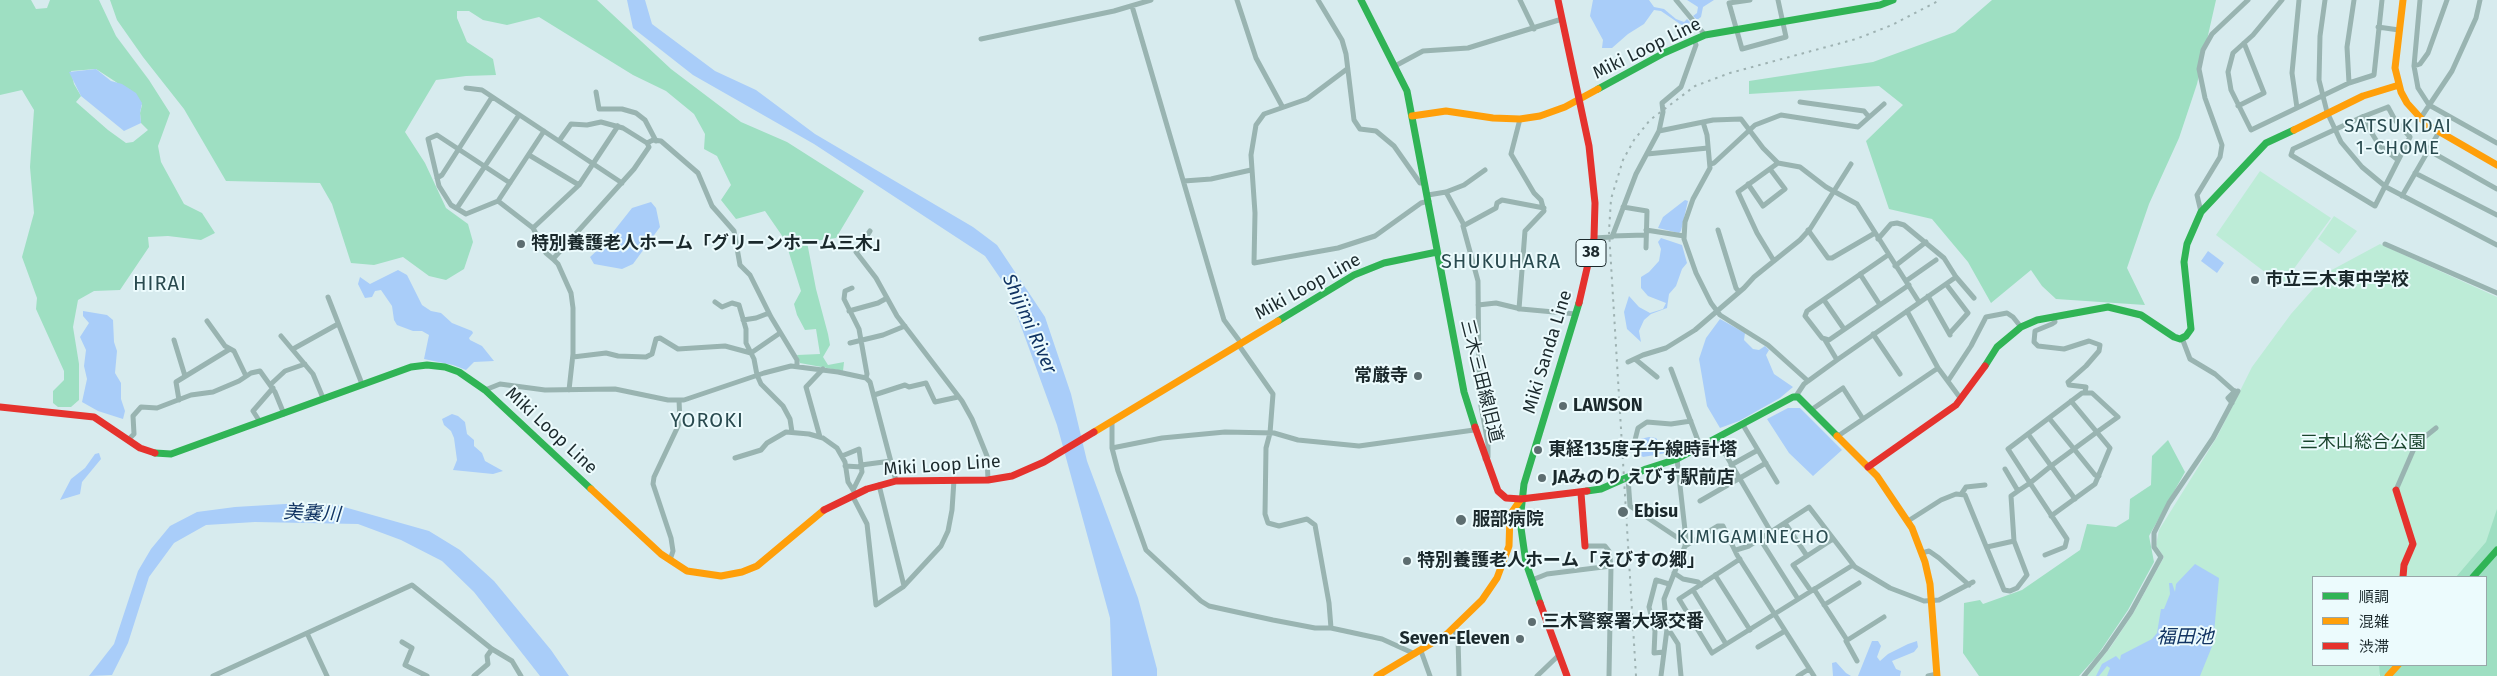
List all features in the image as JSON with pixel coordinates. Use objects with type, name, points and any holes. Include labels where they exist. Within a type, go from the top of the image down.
[{"type":"main road","points":[[1361,0],[1407,91],[1428,198],[1436,252]]},
{"type":"main road","name":"Miki Sanda Line","points":[[1558,0],[1580,100],[1593,174],[1594,238],[1576,314],[1535,446],[1521,499],[1522,542],[1532,580],[1567,676]]},
{"type":"main road","name":"Miki Loop Line","points":[[1412,116],[1446,111],[1493,118],[1520,119],[1553,112],[1580,100],[1664,54],[1706,36],[1735,29],[1880,5],[1892,0]]},
{"type":"main road","points":[[2403,0],[2395,68],[2399,85],[2407,103],[2420,119],[2497,165]]},
{"type":"main road","points":[[1868,467],[1956,405],[1973,385],[1997,347],[2021,327],[2037,320],[2108,307],[2126,310],[2154,322],[2174,337],[2182,338],[2191,329],[2184,262],[2187,244],[2201,212],[2266,143],[2363,96],[2399,85]]},
{"type":"main road","name":"Miki Loop Line","points":[[0,407],[63,412],[94,417],[128,440],[154,453],[171,454],[411,367],[427,365],[459,372],[485,390],[670,560],[688,571],[721,576],[742,572],[758,566],[815,515],[853,492],[896,481],[988,480],[1012,476],[1051,457],[1112,422],[1354,274],[1384,263],[1436,252]]},
{"type":"main road","name":"三木三田線旧道","points":[[1436,252],[1464,392],[1474,430],[1498,491],[1506,498],[1521,499]]},
{"type":"main road","points":[[1377,676],[1453,629],[1482,600],[1497,578],[1509,546],[1511,534],[1510,515],[1521,499],[1601,489],[1677,459],[1796,396],[1868,467],[1895,500],[1908,521],[1922,554],[1932,600],[1937,675]]},
{"type":"main road","points":[[2396,490],[2409,527],[2412,544],[2404,565],[2403,576]]},
{"type":"main road","points":[[1580,493],[1585,546]]},
{"type":"main road","points":[[2474,576],[2497,550]]},
{"type":"main road","points":[[2388,676],[2397,666]]},
{"type":"street","points":[[981,39],[1132,6],[1148,0]]},
{"type":"street","points":[[1238,0],[1256,58],[1282,106]]},
{"type":"street","points":[[1318,0],[1342,40],[1354,120],[1360,129],[1376,131],[1394,146],[1420,183],[1424,182]]},
{"type":"street","points":[[1520,0],[1534,29]]},
{"type":"street","points":[[1676,0],[1706,36]]},
{"type":"street","points":[[1750,0],[1729,3],[1742,49],[1786,37],[1778,0]]},
{"type":"street","points":[[2201,212],[2197,195],[2220,157],[2222,145],[2205,98],[2199,69],[2203,50],[2212,34],[2248,0]]},
{"type":"street","points":[[2282,0],[2233,53],[2228,72],[2231,90],[2252,130],[2349,83],[2374,75],[2382,0]]},
{"type":"street","points":[[2297,108],[2292,73],[2299,0]]},
{"type":"street","points":[[2325,0],[2318,60],[2323,96],[2334,129],[2350,154],[2386,187],[2497,245]]},
{"type":"street","points":[[2349,83],[2347,47],[2354,0]]},
{"type":"street","points":[[2420,0],[2414,66],[2418,88],[2430,105],[2497,143]]},
{"type":"street","points":[[2414,66],[2420,64],[2428,53],[2447,0]]},
{"type":"street","points":[[2420,119],[2452,71],[2476,18],[2480,0]]},
{"type":"street","points":[[1132,6],[1224,320],[1273,394],[1270,432],[1266,448],[1265,514],[1268,523],[1279,526],[1307,519],[1315,524],[1329,603],[1331,628]]},
{"type":"street","points":[[1395,66],[1423,51],[1468,48],[1562,19]]},
{"type":"street","points":[[2378,27],[2399,30]]},
{"type":"street","points":[[1612,236],[1623,207],[1659,131],[1663,112],[1662,103],[1680,87],[1696,45],[1694,40]]},
{"type":"street","points":[[2238,106],[2264,93],[2244,43]]},
{"type":"street","points":[[1347,69],[1307,99],[1282,106],[1264,114],[1256,125],[1251,155],[1255,222],[1254,263],[1338,248],[1375,236],[1428,198],[1468,183],[1485,170]]},
{"type":"street","points":[[466,88],[482,90],[622,183]]},
{"type":"street","points":[[596,92],[599,109],[622,109],[636,113],[645,120],[656,140],[668,147],[698,174],[712,206],[734,231],[740,265],[750,275],[780,333],[797,360],[798,366]]},
{"type":"street","points":[[437,178],[492,97]]},
{"type":"street","points":[[1800,102],[1864,111],[1870,117]]},
{"type":"street","points":[[1710,164],[1714,163],[1750,129],[1780,115],[1858,127],[1884,104]]},
{"type":"street","points":[[2388,107],[2395,120],[2410,137],[2375,206],[2291,155],[2293,149],[2334,129],[2388,107]]},
{"type":"street","points":[[457,208],[519,114]]},
{"type":"street","points":[[2362,117],[2379,145],[2398,160]]},
{"type":"street","points":[[1519,309],[1525,231],[1542,215],[1544,208],[1511,154],[1520,119]]},
{"type":"street","points":[[1659,131],[1703,122],[1741,119],[1763,148],[1778,162],[1800,167],[1833,191],[1857,204],[1895,266],[1920,302]]},
{"type":"street","points":[[553,259],[622,183],[649,147],[647,143],[618,126],[601,122],[587,125],[571,124],[559,141]]},
{"type":"street","points":[[1703,122],[1710,168],[1693,198],[1685,222],[1684,236],[1687,252],[1717,311],[1777,351],[1808,381]]},
{"type":"street","points":[[532,228],[579,185],[618,126]]},
{"type":"street","points":[[510,183],[437,135],[428,139],[437,178],[445,196],[466,214],[498,201],[529,155],[544,132]]},
{"type":"street","points":[[2402,196],[2439,132]]},
{"type":"street","points":[[647,143],[656,140]]},
{"type":"street","points":[[1647,154],[1708,148]]},
{"type":"street","points":[[2428,150],[2497,189]]},
{"type":"street","points":[[529,155],[579,185]]},
{"type":"street","points":[[1774,260],[1757,233],[1738,192],[1778,162]]},
{"type":"street","points":[[1628,362],[1666,348],[1695,330],[1739,292],[1754,276],[1808,230],[1851,164]]},
{"type":"street","points":[[1748,184],[1763,206],[1785,189],[1770,169]]},
{"type":"street","points":[[1184,181],[1211,179],[1251,170]]},
{"type":"street","points":[[2415,173],[2497,215]]},
{"type":"street","points":[[1446,192],[1464,225],[1464,233],[1478,282],[1481,406],[1488,444],[1488,457],[1485,459]]},
{"type":"street","points":[[1464,225],[1496,208],[1497,203],[1502,200],[1544,208]]},
{"type":"street","points":[[498,201],[532,228],[546,253],[558,264],[571,294],[573,308],[572,357],[569,390]]},
{"type":"street","points":[[1623,207],[1647,211],[1646,248]]},
{"type":"street","points":[[1878,239],[1891,224],[1904,225],[1944,258],[1956,277],[1974,298]]},
{"type":"street","points":[[1718,230],[1736,288],[1739,292]]},
{"type":"street","points":[[1808,230],[1828,258],[1832,258],[1875,233]]},
{"type":"street","points":[[870,231],[856,252],[876,278],[905,326],[972,418],[987,456],[988,480]]},
{"type":"street","points":[[1594,238],[1645,233],[1684,236]]},
{"type":"street","points":[[1895,266],[1926,242]]},
{"type":"street","points":[[2385,244],[2497,293]]},
{"type":"street","points":[[1837,360],[1825,340],[1806,316],[1807,311],[1888,255]]},
{"type":"street","points":[[1825,340],[1880,305],[1936,260]]},
{"type":"street","points":[[1860,274],[1880,305]]},
{"type":"street","points":[[1796,396],[1808,381],[1956,277]]},
{"type":"street","points":[[1928,296],[1950,334],[1968,313],[1946,284]]},
{"type":"street","points":[[852,288],[845,291],[844,295],[849,312],[859,329],[866,378],[874,395],[896,481]]},
{"type":"street","points":[[328,297],[362,384]]},
{"type":"street","points":[[849,312],[878,303],[887,298]]},
{"type":"street","points":[[1824,300],[1844,329]]},
{"type":"street","points":[[715,302],[722,307],[732,303],[739,305],[746,329],[746,343],[757,375],[762,384],[783,406],[790,419],[792,432]]},
{"type":"street","points":[[1478,305],[1496,303],[1519,309],[1576,314]]},
{"type":"street","points":[[1907,311],[1938,368],[1961,399]]},
{"type":"street","points":[[743,320],[769,313]]},
{"type":"street","points":[[1948,380],[1971,346],[1986,317],[2007,313],[2013,316],[2021,327]]},
{"type":"street","points":[[2054,316],[2055,322],[2035,331],[2034,342],[2038,346],[2064,349],[2089,341],[2100,345],[2099,351],[2068,382],[2069,385],[2086,387],[2086,392]]},
{"type":"street","points":[[207,321],[224,346],[234,351],[246,376]]},
{"type":"street","points":[[293,349],[338,324]]},
{"type":"street","points":[[850,343],[862,342],[905,326]]},
{"type":"street","points":[[572,357],[579,354],[606,353],[646,357],[652,354],[656,339],[660,338],[678,349],[725,346],[751,353],[780,333]]},
{"type":"street","points":[[1873,334],[1900,374]]},
{"type":"street","points":[[281,336],[313,374],[323,398]]},
{"type":"street","points":[[2084,676],[2105,650],[2131,612],[2161,557],[2154,547],[2154,533],[2169,503],[2213,438],[2238,391],[2233,390],[2215,374],[2190,359],[2182,338]]},
{"type":"street","points":[[174,340],[185,376]]},
{"type":"street","points":[[179,400],[176,382],[202,368],[230,349]]},
{"type":"street","points":[[1635,359],[1657,377]]},
{"type":"street","points":[[260,422],[252,411],[285,371],[305,364]]},
{"type":"street","points":[[485,390],[500,384],[528,389],[615,389],[679,400],[693,398],[757,375],[798,366],[866,378]]},
{"type":"street","points":[[1838,436],[1938,368]]},
{"type":"street","points":[[820,437],[806,387],[808,382],[823,369]]},
{"type":"street","points":[[1671,370],[1700,446]]},
{"type":"street","points":[[128,440],[134,434],[133,416],[136,410],[141,407],[157,408],[191,395],[213,392],[260,371],[272,386],[284,414]]},
{"type":"street","points":[[874,395],[905,385],[908,387],[926,383],[935,402],[958,397]]},
{"type":"street","points":[[1811,410],[1843,388],[1863,419]]},
{"type":"street","points":[[1962,493],[1965,495],[2004,590],[2010,591],[2016,588],[2027,575],[2014,541],[2011,496],[2018,492],[2030,483],[2051,466],[2118,417],[2092,393],[2086,392],[2008,449],[2030,483],[2051,516],[2067,539],[2067,544],[2045,555]]},
{"type":"street","points":[[670,560],[673,551],[653,484],[654,477],[680,422],[679,400]]},
{"type":"street","points":[[2051,516],[2096,484],[2110,448],[2071,402]]},
{"type":"street","points":[[2049,418],[2098,476]]},
{"type":"street","points":[[1636,450],[1635,440],[1638,428],[1647,422],[1671,424],[1691,421]]},
{"type":"street","points":[[1112,422],[1112,448],[1146,550],[1201,601],[1209,606],[1273,620],[1315,628],[1331,628],[1382,639],[1418,652],[1430,676]]},
{"type":"street","points":[[1743,425],[1777,482]]},
{"type":"street","points":[[2396,490],[2416,444],[2436,428]]},
{"type":"street","points":[[1112,448],[1196,434],[1270,432],[1298,440],[1359,446],[1474,430]]},
{"type":"street","points":[[735,458],[761,450],[767,443],[786,432],[820,437],[830,442],[842,456],[848,482],[867,524],[876,605],[904,586],[941,546],[948,531],[952,510],[954,480]]},
{"type":"street","points":[[2028,434],[2075,499]]},
{"type":"street","points":[[1716,438],[1771,532]]},
{"type":"street","points":[[842,456],[858,449],[862,466],[861,477],[853,492]]},
{"type":"street","points":[[1731,465],[1758,450]]},
{"type":"street","points":[[1661,676],[1667,633],[1664,599],[1685,546],[1682,490],[1677,459]]},
{"type":"street","points":[[845,466],[862,466],[891,461]]},
{"type":"street","points":[[1700,501],[1766,463]]},
{"type":"street","points":[[2005,469],[2018,492]]},
{"type":"street","points":[[1628,478],[1630,506],[1681,540]]},
{"type":"street","points":[[879,485],[904,586]]},
{"type":"street","points":[[1908,521],[1941,500],[1962,493],[1966,487],[1985,485]]},
{"type":"street","points":[[1736,550],[1760,539],[1809,507],[1852,564],[1859,571],[1890,588],[1924,601],[1939,600],[1971,584],[1934,555],[1929,552],[1922,554]]},
{"type":"street","points":[[1786,523],[1807,556]]},
{"type":"street","points":[[1685,546],[1718,526],[1723,526],[1740,559],[1814,676]]},
{"type":"street","points":[[1760,539],[1798,599]]},
{"type":"street","points":[[1833,539],[1793,565],[1824,605],[1847,640],[1846,644],[1857,661]]},
{"type":"street","points":[[1987,548],[2014,541]]},
{"type":"street","points":[[1585,546],[1605,546],[1609,551],[1611,566],[1609,676]]},
{"type":"street","points":[[1740,559],[1679,599],[1712,653],[1852,564]]},
{"type":"street","points":[[1532,580],[1547,574],[1611,566]]},
{"type":"street","points":[[1674,573],[1682,579],[1698,582],[1701,585]]},
{"type":"street","points":[[1715,575],[1750,630]]},
{"type":"street","points":[[1664,652],[1654,653],[1655,631],[1649,607],[1656,580],[1669,584]]},
{"type":"street","points":[[1824,605],[1859,583]]},
{"type":"street","points":[[214,676],[412,585],[492,649],[512,662],[521,676]]},
{"type":"street","points":[[1693,590],[1726,644]]},
{"type":"street","points":[[1847,640],[1884,617]]},
{"type":"street","points":[[1453,629],[1458,637],[1458,676]]},
{"type":"street","points":[[1758,647],[1785,631]]},
{"type":"street","points":[[307,633],[327,676]]},
{"type":"street","points":[[1667,633],[1671,633],[1678,644],[1681,676]]},
{"type":"street","points":[[402,642],[412,648],[405,665],[423,675]]},
{"type":"street","points":[[474,676],[488,664],[487,656],[492,649]]},
{"type":"street","points":[[1537,676],[1559,655]]},
{"type":"street","points":[[1798,676],[1809,669]]},
{"type":"street","points":[[1928,676],[1937,675]]},
{"type":"green space","points":[[0,0],[31,0],[36,9],[47,8],[50,0],[99,0],[116,36],[149,80],[170,113],[158,146],[161,162],[184,204],[202,213],[215,233],[201,240],[168,236],[148,237],[149,247],[120,290],[94,291],[78,300],[73,327],[79,364],[79,400],[71,407],[58,407],[53,403],[53,391],[64,380],[64,371],[36,309],[37,298],[22,257],[34,213],[30,167],[34,110],[22,90],[0,95]],"holes":[[[96,69],[116,82],[142,105],[140,113],[141,123],[148,130],[133,142],[126,143],[76,102],[81,96],[74,84],[71,71]]]},
{"type":"green space","points":[[110,0],[597,0],[671,69],[741,122],[787,142],[864,191],[836,238],[807,242],[830,345],[823,357],[828,365],[844,362],[843,371],[800,363],[797,355],[820,354],[816,329],[805,330],[797,315],[794,304],[801,291],[785,240],[765,211],[736,219],[721,200],[731,185],[717,156],[704,149],[705,134],[694,114],[666,91],[633,75],[539,17],[507,25],[483,20],[469,11],[457,11],[457,18],[467,42],[493,59],[496,75],[436,80],[405,132],[425,163],[446,208],[468,224],[473,242],[464,269],[446,280],[429,276],[403,257],[374,265],[351,263],[332,204],[320,183],[226,181],[184,109],[117,20]]},
{"type":"green space","points":[[1992,0],[2216,0],[2197,84],[2179,138],[2149,204],[2127,268],[2145,305],[2056,299],[2042,286],[2031,270],[1991,303],[1968,262],[1932,219],[1889,209],[1866,141],[1903,105],[1879,86],[1749,94],[1749,81],[1873,62],[1955,32]]},
{"type":"green space","points":[[2260,171],[2331,218],[2282,285],[2216,235]]},
{"type":"green space","points":[[2334,216],[2357,231],[2339,254],[2318,239]]},
{"type":"green space","name":"三木山総合公園","points":[[2380,244],[2497,297],[2497,541],[2468,576],[2312,576],[2312,666],[2386,666],[2379,676],[2087,676],[2110,648],[2134,612],[2164,557],[2156,545],[2159,530],[2217,437],[2252,367],[2291,314],[2328,272]]},
{"type":"green space","points":[[2168,440],[2185,472],[2149,536],[2154,562],[2128,610],[2097,656],[2079,676],[1979,676],[1963,653],[1964,603],[1980,600],[1983,604],[2022,590],[2080,550],[2087,524],[2116,527],[2129,519],[2130,499],[2151,485],[2152,456]]},
{"type":"green space","points":[[2497,509],[2497,676],[2380,676],[2379,666],[2487,666],[2487,576],[2457,576],[2486,542]]},
{"type":"water","name":"Shijimi River","points":[[627,0],[645,0],[652,24],[715,71],[756,90],[815,134],[973,227],[997,245],[1045,317],[1071,394],[1087,461],[1138,598],[1157,669],[1157,676],[1112,676],[1110,618],[1057,425],[1007,288],[985,256],[814,144],[693,75],[633,28]]},
{"type":"water","points":[[1593,0],[1649,0],[1654,7],[1664,9],[1676,19],[1684,22],[1687,19],[1692,24],[1687,27],[1661,11],[1654,10],[1644,24],[1628,34],[1612,48],[1602,48],[1603,40],[1590,16]]},
{"type":"water","points":[[1687,0],[1714,0],[1703,7],[1701,17],[1697,20],[1693,16],[1697,13],[1698,7]]},
{"type":"water","points":[[96,69],[111,81],[122,84],[136,93],[142,103],[141,123],[124,131],[81,96],[69,72]]},
{"type":"water","points":[[1685,200],[1688,201],[1681,231],[1679,233],[1658,228],[1663,217]]},
{"type":"water","points":[[651,202],[656,208],[660,227],[633,264],[622,269],[594,264],[590,257],[602,246],[632,208]]},
{"type":"water","points":[[1661,238],[1682,245],[1687,263],[1682,269],[1676,286],[1669,294],[1667,308],[1651,314],[1644,320],[1639,331],[1641,342],[1627,329],[1624,312],[1629,296],[1639,307],[1650,313],[1663,309],[1666,303],[1648,296],[1641,288],[1641,277],[1649,272],[1659,261],[1661,249],[1658,242]]},
{"type":"water","points":[[2208,251],[2224,263],[2217,273],[2201,261]]},
{"type":"water","points":[[398,270],[407,275],[422,305],[431,311],[441,313],[452,323],[472,331],[470,340],[482,346],[494,361],[474,362],[466,370],[453,365],[424,359],[429,335],[422,331],[413,331],[397,325],[394,320],[392,306],[381,290],[375,291],[372,297],[365,298],[358,284],[360,277],[370,284]]},
{"type":"water","points":[[83,311],[107,315],[113,320],[114,342],[117,351],[115,373],[121,383],[121,399],[125,411],[123,419],[98,411],[82,402],[87,379],[84,366],[86,350],[80,337],[89,323],[83,316]]},
{"type":"water","points":[[1720,319],[1745,333],[1744,340],[1753,349],[1759,350],[1765,346],[1769,350],[1766,355],[1774,374],[1793,387],[1780,398],[1739,421],[1720,428],[1707,406],[1699,359],[1706,338]]},
{"type":"water","points":[[1788,408],[1800,408],[1842,450],[1813,476],[1789,453],[1767,419]]},
{"type":"water","points":[[452,414],[465,422],[467,434],[474,440],[474,446],[482,453],[485,461],[503,471],[493,474],[453,470],[457,460],[454,438],[451,431],[444,425],[442,419]]},
{"type":"water","points":[[1656,438],[1666,453],[1643,457],[1640,455],[1640,439]]},
{"type":"water","points":[[99,453],[101,459],[82,482],[80,494],[60,500],[71,479],[85,468],[95,454]]},
{"type":"water","name":"美嚢川","points":[[285,504],[337,505],[429,531],[460,550],[494,581],[551,650],[569,676],[540,676],[474,592],[442,561],[401,540],[358,524],[255,522],[206,525],[174,543],[149,577],[128,643],[112,675],[89,676],[114,644],[138,571],[151,549],[170,526],[197,512],[235,507]]},
{"type":"water","name":"福田池","points":[[2195,564],[2219,578],[2213,644],[2200,676],[2107,676],[2110,668],[2107,666],[2099,676],[2096,676],[2102,664],[2116,656],[2120,660],[2121,655],[2152,639],[2157,633],[2161,609],[2164,609],[2170,594],[2169,583],[2172,583],[2175,592],[2176,584]]},
{"type":"water","points":[[1872,641],[1878,641],[1881,646],[1877,657],[1880,661],[1888,654],[1908,644],[1917,641],[1918,647],[1914,652],[1892,661],[1896,669],[1901,671],[1900,676],[1858,676]]},
{"type":"water","points":[[1836,662],[1851,676],[1833,676],[1832,663]]},
{"type":"railway","points":[[1636,676],[1609,231],[1611,199],[1623,160],[1634,140],[1650,120],[1695,86],[1730,73],[1856,39],[1892,25],[1940,0]]},
{"type":"traffic: fast","points":[[1361,0],[1407,91],[1464,392],[1475,427]]},
{"type":"traffic: fast","points":[[1598,89],[1664,53],[1705,35],[1880,5],[1893,0]]},
{"type":"traffic: fast","points":[[1985,366],[1997,347],[2021,327],[2037,320],[2108,307],[2141,315],[2174,337],[2180,339],[2186,336],[2191,329],[2184,262],[2187,244],[2201,212],[2266,143],[2294,130]]},
{"type":"traffic: fast","points":[[1278,321],[1354,275],[1384,263],[1437,252]]},
{"type":"traffic: fast","points":[[1540,603],[1526,563],[1520,521],[1524,484],[1579,303]]},
{"type":"traffic: fast","points":[[155,453],[171,454],[411,367],[427,365],[445,367],[459,372],[485,390],[591,489]]},
{"type":"traffic: fast","points":[[1587,491],[1601,489],[1646,469],[1677,459],[1793,397],[1798,397],[1837,436]]},
{"type":"traffic: fast","points":[[2474,576],[2497,550]]},
{"type":"traffic: slow","points":[[2403,0],[2395,68],[2401,92],[2407,103],[2426,124],[2497,165]]},
{"type":"traffic: slow","points":[[2294,130],[2363,96],[2399,85]]},
{"type":"traffic: slow","points":[[1412,116],[1446,111],[1493,118],[1520,119],[1540,116],[1565,107],[1598,89]]},
{"type":"traffic: slow","points":[[1094,432],[1278,321]]},
{"type":"traffic: slow","points":[[1837,436],[1877,476],[1912,528],[1925,562],[1930,584],[1937,676]]},
{"type":"traffic: slow","points":[[591,489],[661,554],[687,571],[721,576],[742,572],[757,566],[824,510]]},
{"type":"traffic: slow","points":[[1377,676],[1447,634],[1482,600],[1497,578],[1509,546],[1510,515],[1521,499]]},
{"type":"traffic: slow","points":[[2388,676],[2397,666]]},
{"type":"traffic: jam","points":[[1558,0],[1589,146],[1595,203],[1594,238],[1579,303]]},
{"type":"traffic: jam","points":[[1868,467],[1956,405],[1985,366]]},
{"type":"traffic: jam","points":[[0,407],[94,417],[140,448],[155,453]]},
{"type":"traffic: jam","points":[[1475,427],[1498,491],[1506,498],[1521,499],[1587,491]]},
{"type":"traffic: jam","points":[[824,510],[867,489],[896,481],[988,480],[1012,476],[1044,462],[1094,432]]},
{"type":"traffic: jam","points":[[2396,490],[2413,544],[2404,565],[2403,576]]},
{"type":"traffic: jam","points":[[1581,493],[1585,546]]},
{"type":"traffic: jam","points":[[1540,603],[1567,676]]},
{"type":"place","name":"特別養護老人ホーム「グリーンホーム三木」","points":[[521,244]]},
{"type":"place","name":"市立三木東中学校","points":[[2255,280]]},
{"type":"place","name":"常厳寺","points":[[1418,376]]},
{"type":"place","name":"LAWSON","points":[[1563,406]]},
{"type":"place","name":"東経135度子午線時計塔","points":[[1538,450]]},
{"type":"place","name":"JAみのり えびす駅前店","points":[[1542,478]]},
{"type":"place","name":"Ebisu","points":[[1623,512]]},
{"type":"place","name":"服部病院","points":[[1461,520]]},
{"type":"place","name":"特別養護老人ホーム「えびすの郷」","points":[[1407,561]]},
{"type":"place","name":"三木警察署大塚交番","points":[[1532,622]]},
{"type":"place","name":"Seven-Eleven","points":[[1520,639]]},
{"type":"district","name":"SATSUKIDAI 1-CHOME","points":[[2398,138]]},
{"type":"district","name":"SHUKUHARA","points":[[1501,262]]},
{"type":"district","name":"HIRAI","points":[[160,284]]},
{"type":"district","name":"YOROKI","points":[[707,421]]},
{"type":"district","name":"KIMIGAMINECHO","points":[[1753,538]]}]
